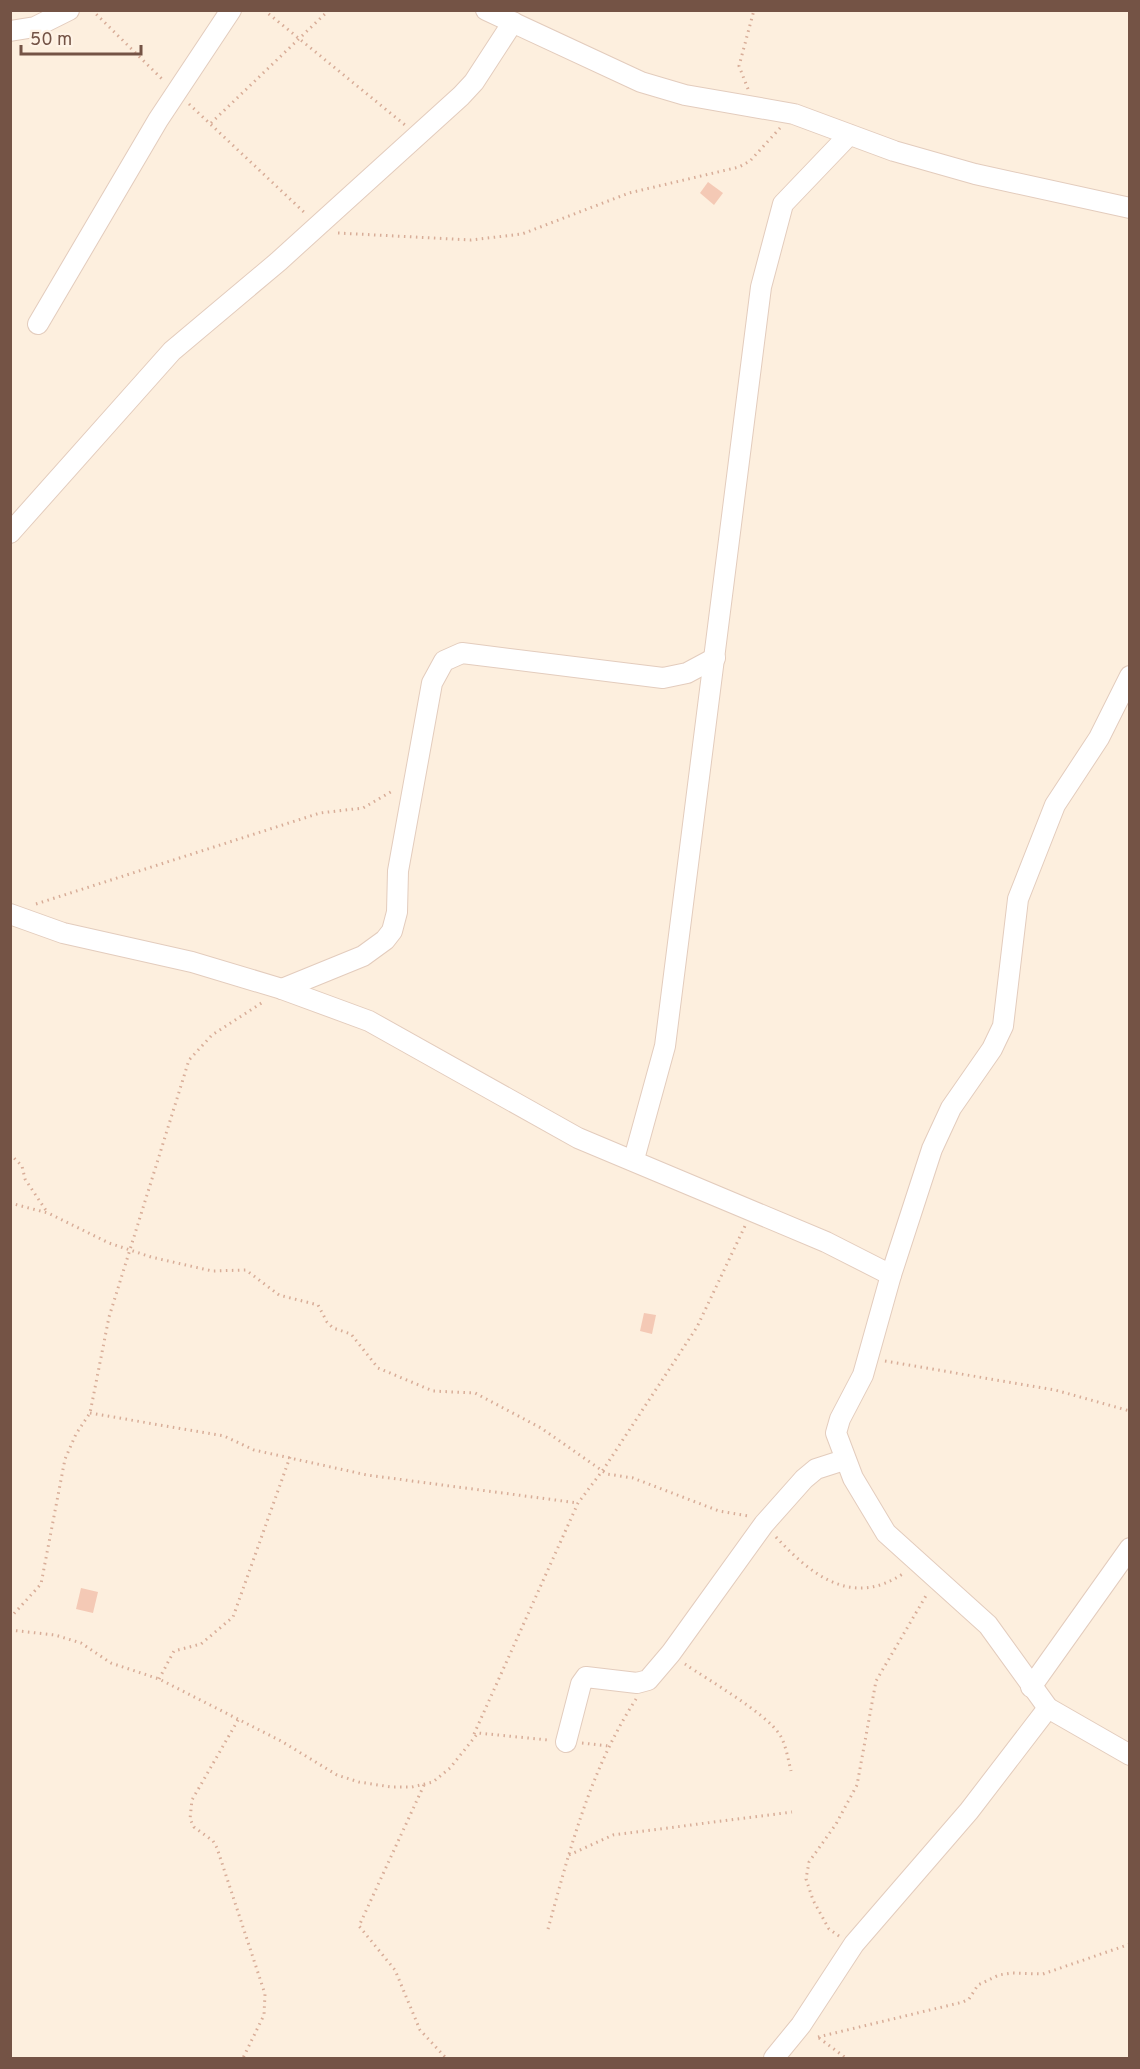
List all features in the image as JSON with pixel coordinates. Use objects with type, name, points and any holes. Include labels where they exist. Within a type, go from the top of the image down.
[{"type":"street","points":[[12,35],[69,10]]},
{"type":"street","points":[[38,324],[176,92],[231,10]]},
{"type":"street","points":[[486,10],[641,82],[685,95],[759,106],[794,114],[849,135],[975,174],[1130,208]]},
{"type":"street","points":[[10,533],[172,351],[317,228],[474,82],[513,22]]},
{"type":"street","points":[[634,1159],[665,1046],[761,287],[783,204],[849,135]]},
{"type":"street","points":[[282,989],[363,956],[385,940],[392,931],[397,912],[398,871],[432,683],[444,661],[462,653],[663,678],[687,673],[714,658]]},
{"type":"street","points":[[1130,676],[1099,738],[1055,805],[1018,899],[1003,1026],[992,1049],[951,1108],[937,1136],[891,1275],[863,1376],[836,1428],[844,1460],[866,1503],[886,1533],[988,1625],[1048,1708],[1130,1755]]},
{"type":"street","points":[[10,914],[57,931],[192,962],[282,989],[376,1025],[578,1138],[634,1159],[826,1242],[891,1275]]},
{"type":"street","points":[[566,1742],[581,1684],[586,1677],[637,1683],[648,1680],[671,1653],[766,1522],[814,1470],[844,1460]]},
{"type":"street","points":[[1031,1687],[1130,1548]]},
{"type":"street","points":[[774,2058],[801,2025],[854,1944],[969,1811],[1048,1708]]},
{"type":"path","points":[[92,10],[317,228],[358,235],[471,240],[522,234],[629,193],[739,168],[750,161],[794,114]]},
{"type":"path","points":[[264,10],[418,135]]},
{"type":"path","points":[[211,123],[329,10]]},
{"type":"path","points":[[754,10],[739,66],[745,84],[759,106]]},
{"type":"path","points":[[33,905],[320,813],[363,808],[415,775]]},
{"type":"path","points":[[10,1618],[41,1584],[65,1459],[76,1434],[90,1413],[109,1317],[128,1248],[189,1060],[212,1035],[282,989]]},
{"type":"path","points":[[10,1154],[22,1166],[25,1179],[48,1213]]},
{"type":"path","points":[[10,1203],[48,1213],[109,1243],[151,1257],[212,1271],[246,1270],[279,1294],[318,1305],[327,1322],[333,1328],[351,1334],[378,1368],[432,1391],[476,1393],[541,1428],[607,1474],[633,1478],[719,1511],[766,1522],[808,1568],[852,1588],[880,1587],[918,1563]]},
{"type":"path","points":[[10,1630],[68,1638],[91,1648],[111,1663],[159,1679],[276,1738],[337,1775],[383,1786],[424,1785],[443,1775],[474,1734],[578,1503],[603,1470],[697,1327],[753,1211]]},
{"type":"path","points":[[868,1358],[1055,1390],[1130,1411]]},
{"type":"path","points":[[90,1413],[224,1436],[254,1450],[367,1474],[578,1503]]},
{"type":"path","points":[[159,1679],[174,1651],[201,1644],[233,1617],[290,1457]]},
{"type":"path","points":[[854,1944],[829,1929],[806,1879],[809,1862],[836,1824],[857,1785],[876,1681],[897,1648],[912,1615],[938,1578]]},
{"type":"path","points":[[671,1653],[759,1714],[774,1727],[781,1737],[791,1771]]},
{"type":"path","points":[[548,1929],[579,1818],[609,1746],[648,1680]]},
{"type":"path","points":[[238,1720],[192,1800],[190,1809],[194,1827],[213,1841],[217,1848],[265,1994],[264,2015],[243,2058]]},
{"type":"path","points":[[474,1734],[609,1746]]},
{"type":"path","points":[[424,1785],[359,1926],[395,1970],[420,2030],[446,2058]]},
{"type":"path","points":[[568,1856],[613,1834],[792,1812]]},
{"type":"path","points":[[818,2037],[963,2002],[969,1999],[978,1985],[1006,1973],[1043,1974],[1130,1944]]},
{"type":"path","points":[[801,2025],[846,2058]]},
{"type":"building","points":[[708,182],[723,193],[714,205],[700,193]]},
{"type":"building","points":[[644,1313],[656,1315],[652,1334],[640,1331]]},
{"type":"building","points":[[81,1588],[98,1592],[93,1613],[76,1609]]}]
